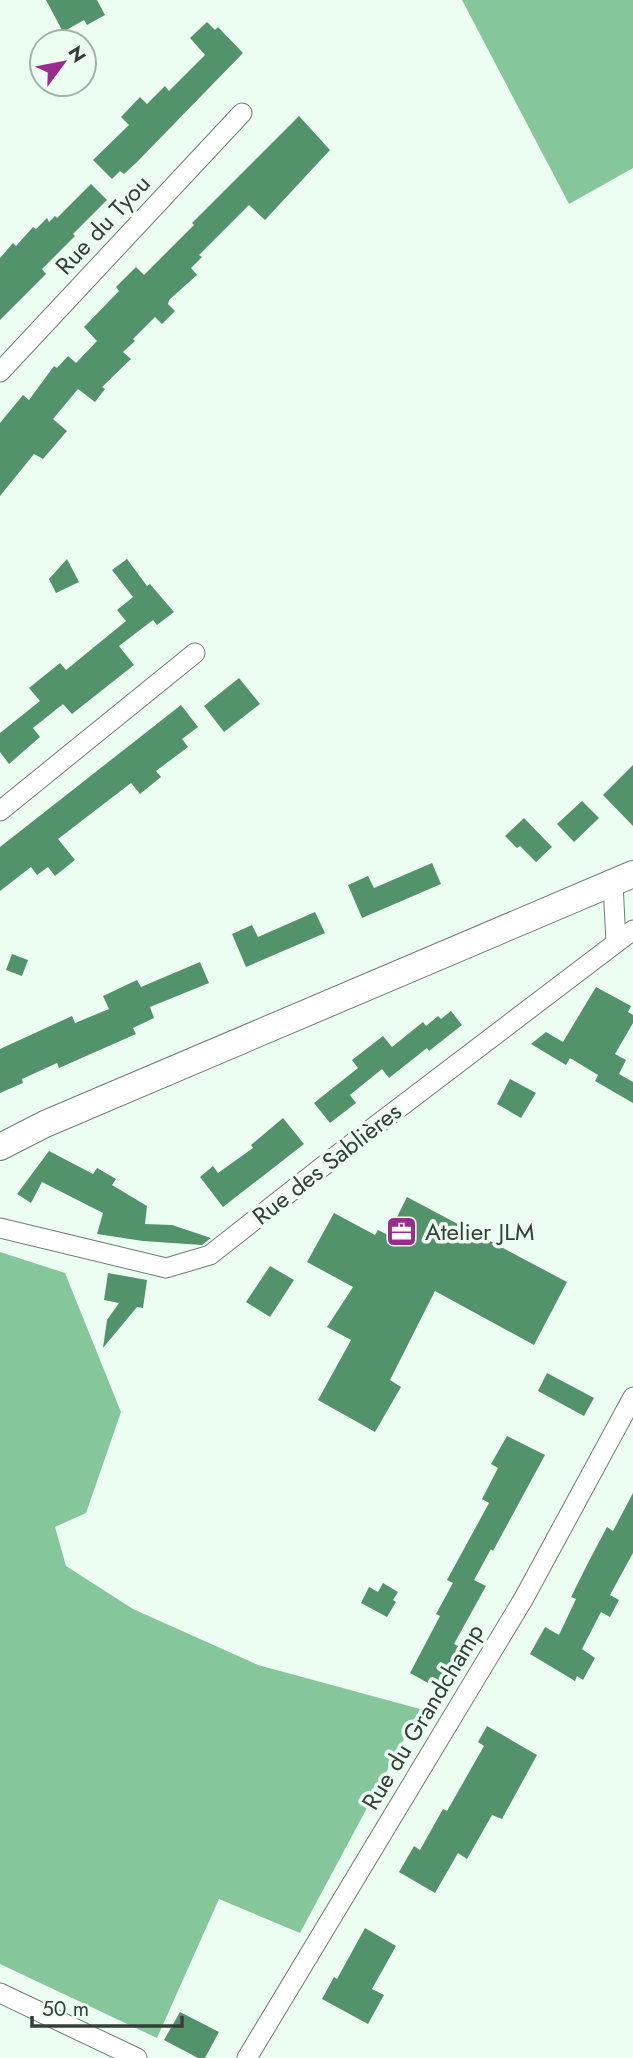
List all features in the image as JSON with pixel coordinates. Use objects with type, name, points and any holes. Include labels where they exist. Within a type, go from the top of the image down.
[{"type":"main road","points":[[0,1147],[45,1124],[623,878]]},
{"type":"street","name":"Rue du Tyou","points":[[0,372],[242,113]]},
{"type":"street","points":[[0,811],[195,653]]},
{"type":"street","points":[[616,943],[623,878]]},
{"type":"street","name":"Rue des Sablières","points":[[0,1228],[166,1268],[210,1255],[633,930]]},
{"type":"street","name":"Rue du Grandchamp","points":[[247,2058],[524,1598],[633,1397]]},
{"type":"street","points":[[0,1993],[137,2058]]},
{"type":"green space","points":[[462,0],[633,0],[633,168],[569,204]]},
{"type":"green space","points":[[0,1252],[65,1273],[121,1412],[86,1513],[55,1527],[66,1566],[133,1609],[258,1665],[420,1709],[300,1933],[219,1899],[157,2038],[0,1964]]},
{"type":"building","points":[[46,0],[97,0],[105,15],[87,25],[84,20],[70,28],[61,28]]},
{"type":"building","points":[[207,22],[215,30],[218,27],[243,53],[137,162],[124,174],[120,171],[112,179],[93,160],[129,125],[121,117],[140,97],[147,104],[165,86],[169,91],[205,55],[190,38]]},
{"type":"building","points":[[299,116],[330,150],[265,220],[249,205],[199,255],[202,257],[191,268],[197,275],[169,300],[168,304],[175,311],[162,324],[155,317],[133,339],[135,341],[123,352],[131,359],[102,387],[105,389],[95,402],[78,389],[53,419],[67,431],[43,459],[34,454],[0,496],[0,423],[23,395],[29,400],[54,366],[57,368],[68,356],[76,363],[97,341],[84,327],[119,291],[116,287],[136,267],[144,275]]},
{"type":"building","points":[[91,184],[107,200],[42,269],[46,274],[0,320],[0,258],[13,243],[16,246],[33,227],[36,229],[47,218],[49,222],[55,216],[57,218]]},
{"type":"building","points":[[67,559],[79,582],[56,593],[49,579]]},
{"type":"building","points":[[127,559],[147,586],[150,584],[174,612],[157,625],[153,620],[119,646],[134,665],[72,714],[63,704],[33,728],[40,737],[9,764],[0,752],[0,733],[40,701],[29,688],[60,663],[66,670],[126,621],[117,610],[133,597],[112,570]]},
{"type":"building","points":[[239,678],[260,704],[224,732],[204,706]]},
{"type":"building","points":[[181,705],[198,727],[182,739],[188,747],[156,771],[161,777],[140,794],[131,783],[58,839],[75,860],[55,876],[48,867],[37,875],[31,867],[0,891],[0,847]]},
{"type":"building","points":[[633,765],[633,826],[603,795]]},
{"type":"building","points":[[582,801],[599,818],[574,842],[557,824]]},
{"type":"building","points":[[524,818],[552,847],[536,862],[505,836]]},
{"type":"building","points":[[432,863],[441,884],[362,918],[348,885],[368,876],[374,888]]},
{"type":"building","points":[[315,912],[325,933],[246,967],[232,934],[252,925],[258,937]]},
{"type":"building","points":[[12,954],[28,960],[22,976],[6,970]]},
{"type":"building","points":[[200,962],[209,983],[150,1007],[154,1018],[133,1028],[136,1034],[59,1068],[57,1063],[22,1079],[23,1083],[0,1093],[0,1049],[72,1016],[75,1023],[109,1009],[103,996],[137,980],[141,987]]},
{"type":"building","points":[[596,987],[631,1006],[628,1012],[633,1015],[633,1023],[615,1054],[626,1060],[619,1074],[633,1082],[633,1103],[595,1081],[598,1075],[570,1058],[566,1065],[531,1044],[546,1032],[563,1042]]},
{"type":"building","points":[[451,1011],[462,1025],[389,1078],[382,1069],[350,1095],[356,1103],[330,1123],[314,1103],[358,1068],[352,1060],[383,1036],[392,1047],[423,1022],[426,1026],[438,1016],[441,1019]]},
{"type":"building","points":[[510,1079],[536,1093],[521,1118],[497,1104]]},
{"type":"building","points":[[283,1118],[304,1144],[223,1207],[200,1177],[213,1166],[218,1173],[253,1148],[251,1145]]},
{"type":"building","points":[[49,1151],[93,1174],[97,1168],[116,1179],[112,1185],[147,1206],[145,1224],[172,1225],[211,1238],[202,1245],[143,1241],[97,1234],[103,1213],[42,1182],[31,1203],[17,1194]]},
{"type":"building","points":[[407,1197],[567,1282],[534,1345],[435,1291],[390,1380],[401,1387],[375,1432],[318,1400],[351,1340],[327,1327],[353,1287],[307,1262],[334,1213],[375,1235],[378,1230],[388,1235]]},
{"type":"building","points":[[270,1266],[294,1280],[270,1317],[246,1302]]},
{"type":"building","points":[[108,1273],[147,1280],[143,1308],[137,1307],[103,1348],[107,1320],[119,1303],[104,1300]]},
{"type":"building","points":[[547,1373],[594,1398],[584,1416],[538,1391]]},
{"type":"building","points":[[507,1436],[545,1455],[493,1551],[491,1549],[474,1580],[486,1586],[454,1644],[460,1647],[437,1688],[410,1673],[440,1616],[436,1614],[453,1583],[447,1580],[489,1503],[482,1499],[498,1468],[491,1464]]},
{"type":"building","points":[[633,1493],[633,1553],[610,1595],[619,1600],[610,1617],[601,1612],[582,1649],[595,1658],[583,1680],[577,1676],[575,1681],[530,1654],[545,1627],[559,1635],[576,1599],[571,1597],[589,1561],[607,1527],[613,1531]]},
{"type":"building","points":[[383,1583],[398,1592],[393,1600],[396,1602],[387,1617],[361,1603],[369,1587],[378,1592]]},
{"type":"building","points":[[487,1726],[537,1755],[502,1819],[492,1815],[467,1859],[458,1853],[435,1893],[399,1872],[414,1846],[420,1850],[443,1809],[447,1811],[484,1746],[478,1742]]},
{"type":"building","points":[[365,1928],[396,1946],[372,1989],[384,1995],[368,2024],[322,1999],[334,1977],[337,1979]]},
{"type":"building","points":[[180,2012],[219,2032],[205,2058],[198,2058],[164,2040]]},
{"type":"place","name":"Atelier JLM","points":[[402,1232]]}]
